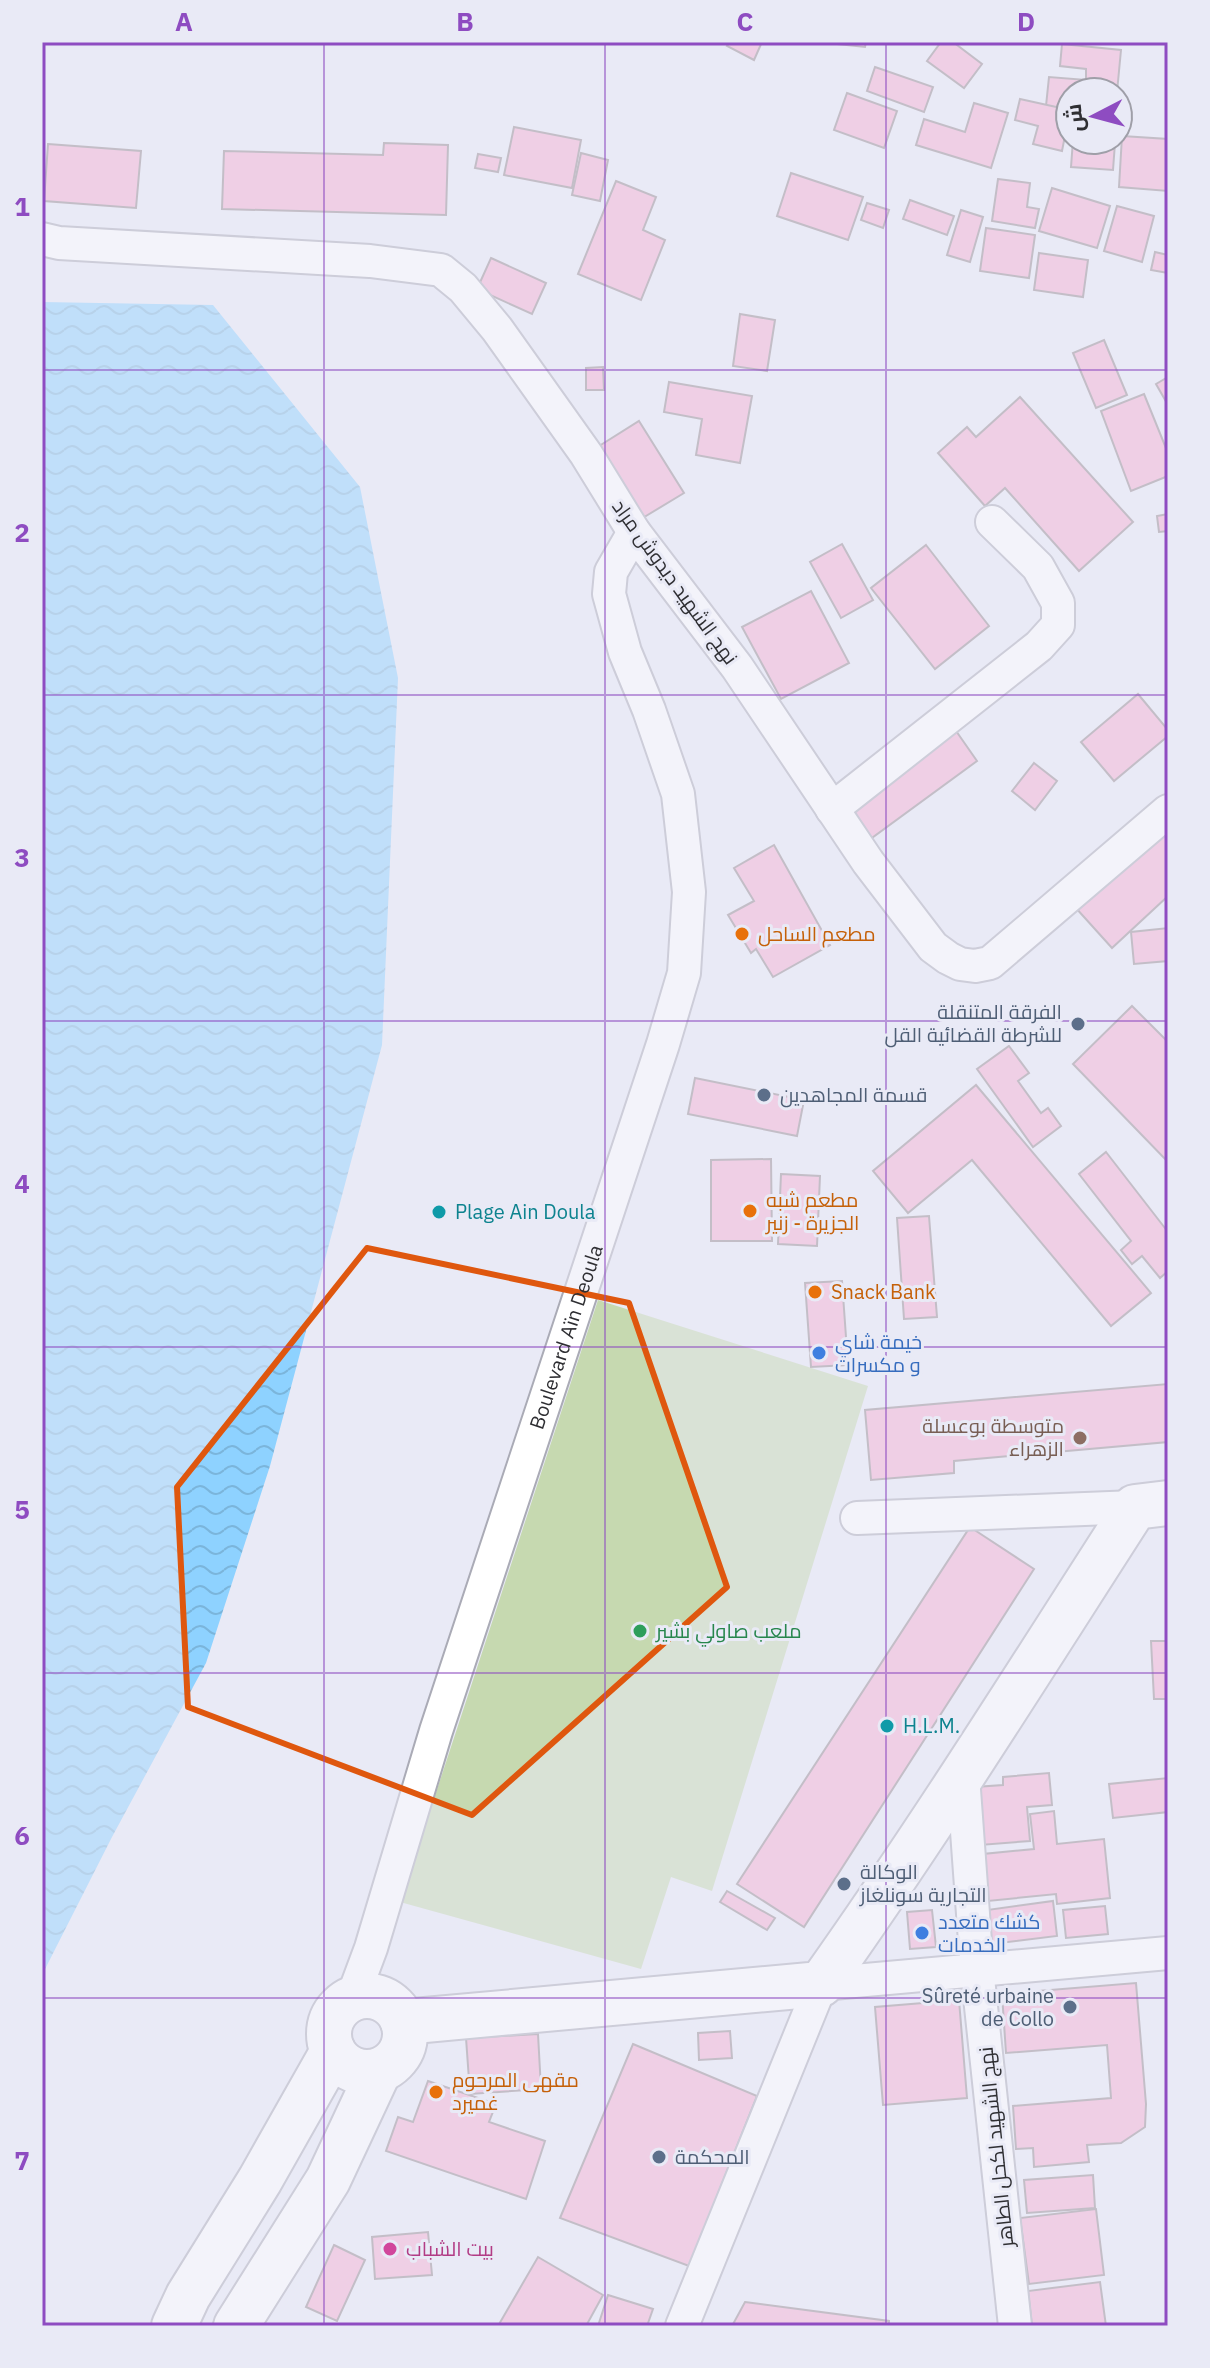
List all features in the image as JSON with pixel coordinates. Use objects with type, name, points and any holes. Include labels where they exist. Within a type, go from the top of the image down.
[{"type":"street","name":"نهج الشهيد ديدوش مراد","points":[[42,239],[59,243],[370,261],[441,270],[463,288],[497,329],[586,454],[634,532],[737,667],[868,862],[933,947],[948,958],[975,966],[990,963],[1168,811]]},
{"type":"street","points":[[832,809],[1039,646],[1058,625],[1058,603],[1038,567],[992,522]]},
{"type":"street","name":"Boulevard Aïn Deoula","points":[[352,1999],[371,1948],[436,1731],[684,973],[689,892],[678,794],[625,652],[609,594],[611,572],[634,532]]},
{"type":"street","points":[[857,1518],[1151,1505]]},
{"type":"street","points":[[682,2326],[821,1984],[1151,1505]]},
{"type":"street","name":"نهج الشهيد لكحل الطاهر","points":[[963,1776],[977,1969],[1015,2326]]},
{"type":"street","points":[[403,2022],[1168,1953]]},
{"type":"street","points":[[367,1996],[383,1999],[395,2008],[403,2022],[406,2037],[402,2052],[393,2064],[379,2071],[361,2073],[344,2065],[333,2051],[329,2036],[331,2021],[340,2008],[352,1999],[367,1996]]},
{"type":"street","points":[[174,2326],[188,2296],[260,2180],[333,2051]]},
{"type":"street","points":[[236,2326],[328,2180],[379,2071]]},
{"type":"highlighted area","points":[[367,1248],[629,1303],[727,1587],[472,1815],[188,1707],[177,1487]]},
{"type":"green space","name":"ملعب صاولي بشير","points":[[598,1300],[868,1386],[712,1891],[671,1877],[641,1969],[400,1902]]},
{"type":"water","points":[[42,302],[213,305],[360,487],[398,678],[382,1045],[270,1466],[206,1663],[42,1975]]},
{"type":"building","points":[[730,42],[762,42],[754,60],[727,46]]},
{"type":"building","points":[[818,42],[866,42],[865,47]]},
{"type":"building","points":[[941,42],[953,42],[982,64],[964,88],[927,61]]},
{"type":"building","points":[[1062,44],[1121,50],[1119,76],[1086,76],[1086,69],[1060,66]]},
{"type":"building","points":[[875,67],[933,87],[924,112],[867,91]]},
{"type":"building","points":[[1049,77],[1054,77],[1054,107],[1046,106]]},
{"type":"building","points":[[847,93],[897,111],[884,148],[834,130]]},
{"type":"building","points":[[1020,99],[1054,106],[1054,149],[1033,144],[1038,126],[1015,120]]},
{"type":"building","points":[[974,103],[1008,113],[991,168],[916,145],[924,119],[965,132]]},
{"type":"building","points":[[514,127],[581,140],[572,188],[504,175]]},
{"type":"building","points":[[1134,137],[1168,139],[1168,191],[1119,187],[1121,156],[1134,156]]},
{"type":"building","points":[[384,143],[448,145],[446,215],[222,209],[224,151],[383,155]]},
{"type":"building","points":[[48,144],[141,151],[136,208],[44,201]]},
{"type":"building","points":[[581,153],[608,160],[600,201],[572,195]]},
{"type":"building","points":[[478,154],[501,158],[498,172],[475,168]]},
{"type":"building","points":[[1072,156],[1114,156],[1113,170],[1071,167]]},
{"type":"building","points":[[791,173],[863,197],[848,240],[777,216]]},
{"type":"building","points":[[998,179],[1030,183],[1027,207],[1039,209],[1035,228],[992,221]]},
{"type":"building","points":[[616,181],[656,197],[643,230],[665,240],[641,300],[578,274]]},
{"type":"building","points":[[1052,188],[1110,206],[1097,248],[1039,231]]},
{"type":"building","points":[[910,200],[954,216],[947,235],[903,219]]},
{"type":"building","points":[[867,203],[889,210],[883,228],[861,220]]},
{"type":"building","points":[[1117,206],[1154,216],[1142,262],[1104,251]]},
{"type":"building","points":[[961,210],[983,217],[970,262],[947,255]]},
{"type":"building","points":[[986,228],[1035,235],[1029,278],[980,271]]},
{"type":"building","points":[[1155,252],[1168,255],[1168,273],[1151,270]]},
{"type":"building","points":[[1039,253],[1088,260],[1083,297],[1034,290]]},
{"type":"building","points":[[491,258],[546,283],[532,314],[477,289]]},
{"type":"building","points":[[740,314],[775,320],[767,371],[733,366]]},
{"type":"building","points":[[1104,340],[1127,395],[1096,408],[1073,353]]},
{"type":"building","points":[[603,367],[604,390],[586,390],[586,368]]},
{"type":"building","points":[[1168,377],[1168,405],[1156,384]]},
{"type":"building","points":[[669,382],[752,396],[740,463],[696,455],[702,419],[664,412]]},
{"type":"building","points":[[1144,394],[1168,453],[1168,476],[1131,491],[1101,411]]},
{"type":"building","points":[[1020,397],[1133,522],[1079,571],[1005,488],[985,506],[938,453],[967,427],[976,437]]},
{"type":"building","points":[[639,421],[684,493],[641,519],[596,448]]},
{"type":"building","points":[[1168,514],[1168,531],[1159,532],[1157,516]]},
{"type":"building","points":[[842,544],[873,600],[841,618],[810,562]]},
{"type":"building","points":[[926,545],[989,626],[935,669],[871,588]]},
{"type":"building","points":[[811,591],[849,663],[781,699],[742,627]]},
{"type":"building","points":[[1138,694],[1168,730],[1168,736],[1114,781],[1081,742]]},
{"type":"building","points":[[954,728],[977,761],[854,851],[830,818]]},
{"type":"building","points":[[1034,763],[1057,781],[1035,810],[1012,791]]},
{"type":"building","points":[[1168,822],[1168,896],[1112,948],[1075,907]]},
{"type":"building","points":[[774,845],[830,945],[773,977],[756,949],[751,953],[728,915],[754,901],[734,868]]},
{"type":"building","points":[[1168,928],[1168,961],[1134,964],[1131,932]]},
{"type":"building","points":[[1132,1006],[1168,1042],[1168,1162],[1073,1064]]},
{"type":"building","points":[[1009,1046],[1029,1073],[1018,1081],[1041,1113],[1048,1108],[1061,1126],[1033,1147],[977,1069]]},
{"type":"building","points":[[695,1078],[804,1100],[797,1136],[688,1114]]},
{"type":"building","points":[[976,1085],[1151,1293],[1111,1326],[972,1160],[908,1213],[873,1171]]},
{"type":"building","points":[[1106,1152],[1168,1232],[1168,1271],[1160,1278],[1142,1256],[1132,1264],[1121,1250],[1131,1241],[1079,1174]]},
{"type":"building","points":[[771,1159],[772,1241],[711,1241],[711,1160]]},
{"type":"building","points":[[781,1174],[820,1176],[817,1246],[778,1244]]},
{"type":"building","points":[[929,1216],[937,1317],[904,1319],[897,1218]]},
{"type":"building","points":[[842,1281],[848,1365],[811,1367],[805,1283]]},
{"type":"building","points":[[1168,1384],[1168,1442],[954,1461],[954,1473],[871,1480],[865,1410]]},
{"type":"building","name":"H.L.M.","points":[[970,1527],[1034,1569],[804,1927],[737,1884]]},
{"type":"building","points":[[1151,1641],[1168,1641],[1168,1699],[1154,1699]]},
{"type":"building","points":[[1049,1773],[1052,1805],[1027,1807],[1030,1841],[980,1845],[975,1787],[1003,1785],[1003,1777]]},
{"type":"building","points":[[1168,1778],[1168,1812],[1113,1818],[1109,1784]]},
{"type":"building","points":[[1054,1811],[1057,1844],[1104,1839],[1110,1898],[1057,1904],[1056,1894],[988,1901],[983,1854],[1034,1849],[1030,1814]]},
{"type":"building","points":[[727,1891],[775,1918],[767,1930],[720,1902]]},
{"type":"building","points":[[1053,1901],[1057,1936],[992,1944],[987,1910]]},
{"type":"building","points":[[1105,1906],[1108,1934],[1066,1938],[1063,1910]]},
{"type":"building","points":[[932,1910],[936,1947],[910,1949],[907,1912]]},
{"type":"building","points":[[1136,1983],[1146,2104],[1145,2127],[1121,2143],[1087,2145],[1089,2162],[1034,2167],[1033,2148],[1016,2149],[1013,2106],[1111,2098],[1107,2045],[1006,2053],[1002,1994]]},
{"type":"building","points":[[959,2000],[967,2098],[883,2105],[875,2007]]},
{"type":"building","points":[[730,2031],[732,2058],[699,2060],[698,2033]]},
{"type":"building","points":[[538,2034],[541,2089],[470,2094],[466,2038]]},
{"type":"building","name":"المحكمة","points":[[633,2044],[757,2096],[689,2266],[560,2218]]},
{"type":"building","points":[[428,2081],[496,2104],[489,2122],[545,2141],[526,2199],[386,2151],[398,2117],[413,2122]]},
{"type":"building","points":[[1093,2175],[1095,2208],[1027,2213],[1024,2180]]},
{"type":"building","points":[[1096,2209],[1104,2275],[1029,2284],[1020,2218]]},
{"type":"building","points":[[428,2232],[432,2275],[375,2279],[372,2237]]},
{"type":"building","points":[[334,2245],[365,2260],[337,2321],[306,2307]]},
{"type":"building","points":[[538,2257],[603,2295],[586,2326],[498,2326]]},
{"type":"building","points":[[1100,2282],[1106,2326],[1032,2326],[1028,2291]]},
{"type":"building","points":[[608,2295],[653,2309],[647,2326],[598,2326]]},
{"type":"building","points":[[745,2302],[889,2321],[889,2326],[732,2326]]},
{"type":"place","name":"مطعم الساحل","points":[[742,934]]},
{"type":"place","name":"الفرقة المتنقلة للشرطة القضائية القل","points":[[1078,1024]]},
{"type":"place","name":"قسمة المجاهدين","points":[[764,1095]]},
{"type":"place","name":"مطعم شبه الجزيرة - زنير","points":[[750,1211]]},
{"type":"place","name":"Plage Ain Doula","points":[[439,1212]]},
{"type":"place","name":"Snack Bank","points":[[815,1292]]},
{"type":"place","name":"خيمة شاي و مكسرات","points":[[819,1353]]},
{"type":"place","name":"متوسطة بوعسلة الزهراء","points":[[1080,1438]]},
{"type":"place","name":"ملعب صاولي بشير","points":[[640,1631]]},
{"type":"place","name":"H.L.M.","points":[[887,1726]]},
{"type":"place","name":"الوكالة التجارية سونلغاز","points":[[844,1884]]},
{"type":"place","name":"كشك متعدد الخدمات","points":[[922,1933]]},
{"type":"place","name":"Sûreté urbaine de Collo","points":[[1070,2007]]},
{"type":"place","name":"مقهى المرحوم غميرد","points":[[436,2092]]},
{"type":"place","name":"المحكمة","points":[[659,2157]]},
{"type":"place","name":"بيت الشباب","points":[[390,2249]]}]
